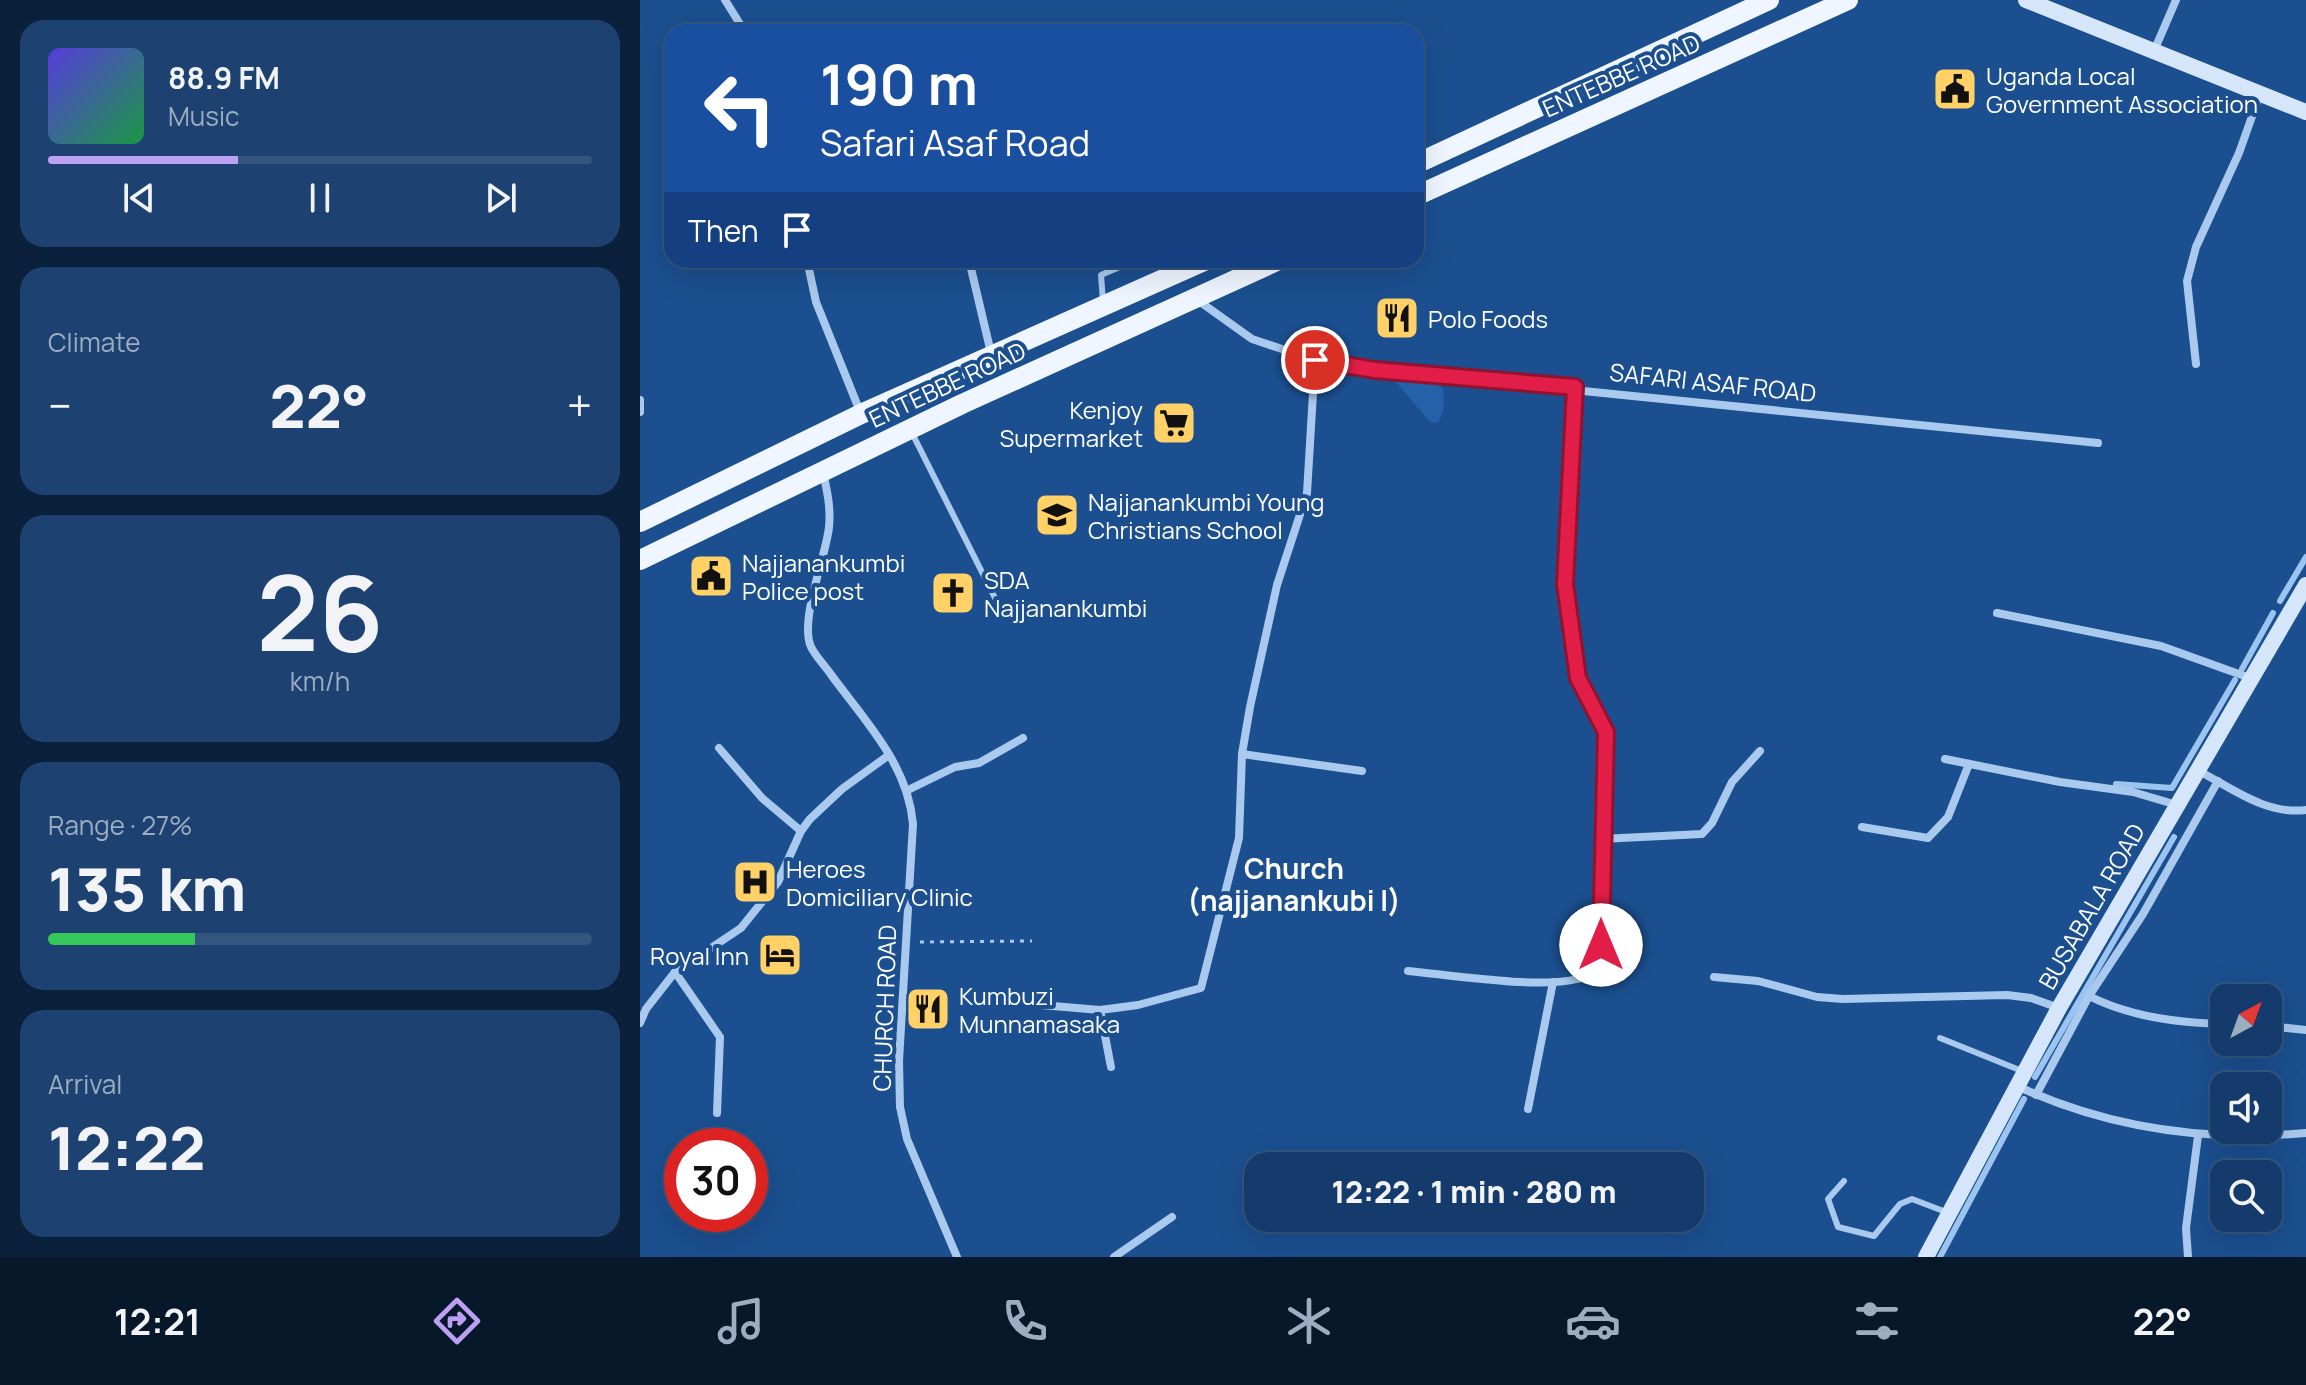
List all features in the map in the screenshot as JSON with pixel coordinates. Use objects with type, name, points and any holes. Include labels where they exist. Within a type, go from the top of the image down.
[{"type":"main road","name":"ENTEBBE ROAD","points":[[1424,160],[1769,0]]},
{"type":"main road","name":"ENTEBBE ROAD","points":[[1424,192],[1848,0]]},
{"type":"main road","name":"ENTEBBE ROAD","points":[[640,522],[861,414],[992,358],[1181,268]]},
{"type":"main road","name":"ENTEBBE ROAD","points":[[640,560],[910,430],[1262,268]]},
{"type":"street","points":[[725,0],[740,24]]},
{"type":"street","points":[[2026,0],[2306,112]]},
{"type":"street","points":[[2154,51],[2176,0]]},
{"type":"street","points":[[2196,364],[2187,281],[2196,247],[2239,153],[2260,93]]},
{"type":"street","points":[[809,268],[816,302],[861,414]]},
{"type":"street","points":[[971,268],[992,358]]},
{"type":"street","name":"SAFARI ASAF ROAD","points":[[1195,299],[1252,339],[1315,360],[1375,370],[1575,387],[2098,443]]},
{"type":"street","points":[[1041,1005],[1100,1010],[1138,1005],[1201,988],[1239,838],[1242,754],[1277,585],[1307,493],[1315,360]]},
{"type":"street","points":[[1408,971],[1553,982],[1578,979],[1592,973],[1600,961],[1606,732],[1578,678],[1565,584],[1575,387]]},
{"type":"street","points":[[640,400],[640,412]]},
{"type":"street","name":"CHURCH ROAD","points":[[823,472],[830,518],[810,613],[810,646],[889,755],[908,790],[913,824],[899,1061],[903,1121],[957,1257]]},
{"type":"street","name":"BUSABALA ROAD","points":[[1926,1257],[2059,1008],[2306,585]]},
{"type":"street","points":[[1997,613],[2161,646],[2250,678]]},
{"type":"street","points":[[908,790],[955,767],[979,763],[1023,738]]},
{"type":"street","points":[[719,748],[762,798],[801,831]]},
{"type":"street","points":[[1601,839],[1702,834],[1712,823],[1732,782],[1760,751]]},
{"type":"street","points":[[1242,754],[1362,771]]},
{"type":"street","points":[[640,1023],[646,1009],[675,972],[741,928],[778,882],[801,831],[831,798],[889,755]]},
{"type":"street","points":[[1945,759],[2060,782],[2133,792],[2178,805]]},
{"type":"street","points":[[1862,827],[1928,838],[1948,817],[1969,764]]},
{"type":"street","points":[[2197,769],[2265,806],[2279,811],[2306,810]]},
{"type":"street","points":[[2036,1095],[2089,996],[2143,914],[2218,781]]},
{"type":"street","points":[[675,972],[720,1037],[717,1113]]},
{"type":"street","points":[[1714,977],[1758,981],[1817,997],[1871,1000],[2007,995],[2031,998],[2059,1008]]},
{"type":"street","points":[[1528,1109],[1553,982]]},
{"type":"street","points":[[2089,996],[2110,1006],[2145,1015],[2210,1022]]},
{"type":"street","points":[[1100,1010],[1111,1067]]},
{"type":"street","points":[[2282,1027],[2306,1030]]},
{"type":"street","points":[[2020,1079],[2036,1095],[2129,1123],[2198,1136],[2306,1133]]},
{"type":"street","points":[[2188,1257],[2186,1228],[2198,1136]]},
{"type":"street","points":[[1114,1257],[1172,1217]]},
{"type":"lane","points":[[1103,307],[1101,275],[1117,268]]},
{"type":"lane","points":[[910,430],[998,604]]},
{"type":"lane","points":[[1940,1038],[2020,1079]]},
{"type":"lane","points":[[1844,1181],[1828,1199],[1838,1227],[1874,1236],[1900,1204],[1912,1199],[1950,1213]]},
{"type":"path","points":[[905,941],[1032,941]]},
{"type":"shaded area","points":[[1401,376],[1427,378],[1443,388],[1444,408],[1438,423],[1430,422],[1396,382]]},
{"type":"waterway","points":[[2280,601],[2306,557]]},
{"type":"waterway","points":[[2242,669],[2273,613]]},
{"type":"waterway","points":[[2116,784],[2172,788],[2235,680]]},
{"type":"waterway","points":[[2035,1077],[2174,837]]},
{"type":"waterway","points":[[1940,1257],[2024,1099]]},
{"type":"place","name":"Uganda Local Government Association","points":[[1955,89]]},
{"type":"place","name":"Polo Foods","points":[[1397,318]]},
{"type":"place","name":"Kenjoy Supermarket","points":[[1174,423]]},
{"type":"place","name":"Najjanankumbi Young Christians School","points":[[1057,515]]},
{"type":"place","name":"Najjanankumbi Police post","points":[[711,576]]},
{"type":"place","name":"SDA Najjanankumbi","points":[[953,593]]},
{"type":"place","name":"Heroes Domiciliary Clinic","points":[[755,882]]},
{"type":"place","name":"Royal Inn","points":[[780,955]]},
{"type":"place","name":"Kumbuzi Munnamasaka","points":[[928,1009]]},
{"type":"district","name":"Church (najjanankubi I)","points":[[1294,884]]},
{"type":"route","points":[[1315,360],[1375,370],[1575,387],[1565,531],[1565,584],[1578,678],[1606,732],[1601,839],[1601,945]]}]
